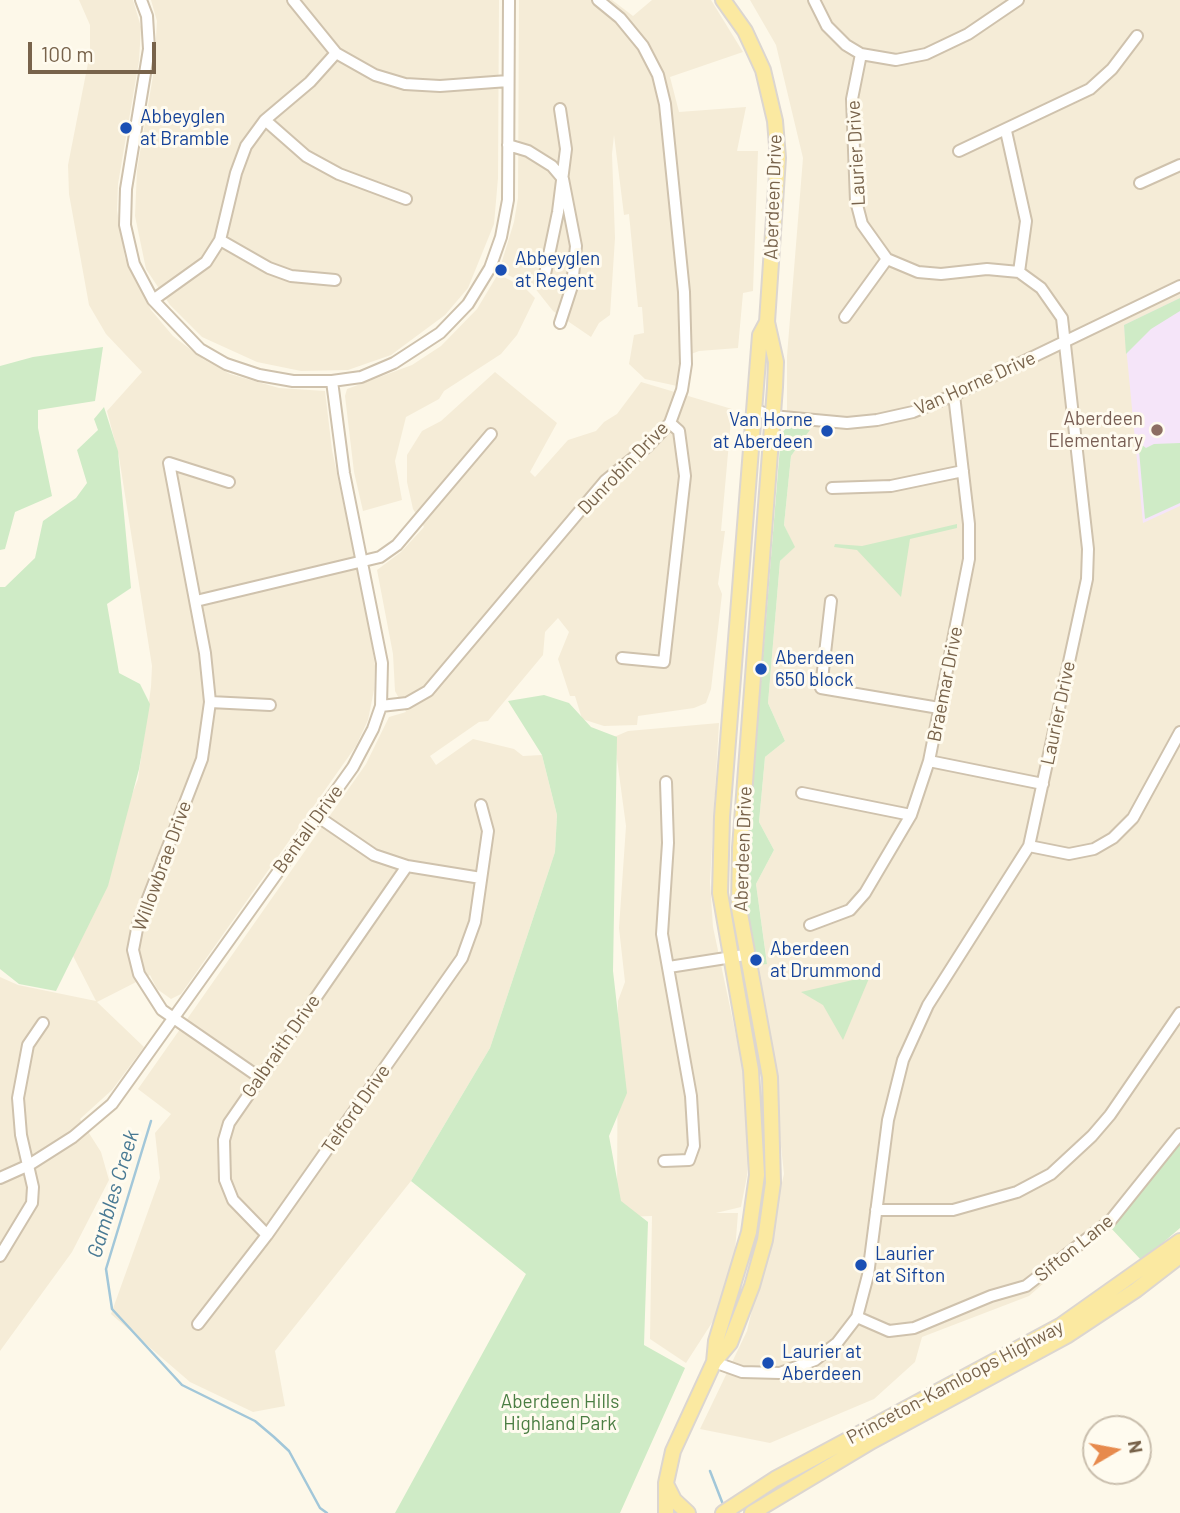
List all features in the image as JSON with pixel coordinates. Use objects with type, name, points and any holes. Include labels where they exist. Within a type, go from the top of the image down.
[{"type":"main road","name":"Aberdeen Drive","points":[[666,1513],[665,1489],[680,1432],[713,1362],[730,1343],[752,1286],[765,1240],[773,1183],[770,1077],[745,955],[739,908],[740,848],[776,362],[766,322],[778,158],[770,94],[754,48],[723,0]]},
{"type":"main road","name":"Aberdeen Drive","points":[[713,1362],[716,1341],[749,1232],[757,1174],[751,1070],[720,893],[722,817],[760,335],[766,322]]},
{"type":"main road","name":"Princeton-Kamloops Highway","points":[[723,1513],[805,1463],[1060,1326],[1129,1280],[1180,1241]]},
{"type":"main road","name":"Princeton-Kamloops Highway","points":[[752,1513],[872,1441],[1068,1335],[1136,1290],[1180,1256]]},
{"type":"main road","points":[[661,1513],[665,1489]]},
{"type":"main road","points":[[665,1489],[688,1513]]},
{"type":"main road","points":[[714,1513],[736,1504]]},
{"type":"street","points":[[141,0],[146,16],[149,49],[126,189],[125,225],[134,264],[153,300],[200,349],[226,364],[282,379],[332,382],[361,377],[394,363],[440,333],[468,304],[490,268],[501,237],[508,200],[509,0]]},
{"type":"street","points":[[293,0],[337,53],[374,75],[405,84],[440,86],[508,81]]},
{"type":"street","name":"Dunrobin Drive","points":[[381,706],[407,703],[428,691],[605,481],[648,446],[670,423],[682,390],[686,364],[684,292],[665,103],[658,75],[643,46],[620,18],[598,0]]},
{"type":"street","points":[[814,0],[827,26],[846,46],[861,54],[896,60],[926,54],[968,34],[1018,0]]},
{"type":"street","points":[[959,151],[1090,89],[1112,69],[1138,36]]},
{"type":"street","points":[[153,300],[206,261],[220,240],[237,169],[246,146],[265,120],[310,82],[337,53]]},
{"type":"street","name":"Laurier Drive","points":[[861,54],[852,99],[856,201],[862,225],[887,259]]},
{"type":"street","points":[[545,274],[566,149],[560,109]]},
{"type":"street","points":[[265,120],[306,156],[339,174],[406,199]]},
{"type":"street","points":[[845,317],[887,259],[916,272],[987,269],[1019,272],[1026,221],[1006,131]]},
{"type":"street","points":[[508,145],[528,151],[552,166],[563,178],[576,246],[572,286],[560,324]]},
{"type":"street","points":[[1140,183],[1180,165]]},
{"type":"street","points":[[220,240],[269,268],[291,276],[335,280]]},
{"type":"street","name":"Laurier Drive","points":[[713,1362],[742,1373],[780,1373],[815,1360],[837,1343],[857,1317],[865,1295],[888,1120],[903,1060],[928,1004],[1029,846],[1087,579],[1088,549],[1062,318],[1053,301],[1019,272]]},
{"type":"street","name":"Van Horne Drive","points":[[756,410],[772,416],[847,423],[913,412],[954,395],[1180,286]]},
{"type":"street","name":"Bentall Drive","points":[[0,1178],[29,1165],[73,1137],[112,1104],[175,1020],[353,767],[373,729],[381,706],[382,663],[344,473],[332,382]]},
{"type":"street","name":"Braemar Drive","points":[[810,925],[850,910],[865,893],[911,815],[929,761],[969,559],[954,395]]},
{"type":"street","points":[[622,658],[664,662],[685,476],[679,431],[670,423]]},
{"type":"street","points":[[196,601],[362,564],[397,545],[491,434]]},
{"type":"street","name":"Willowbrae Drive","points":[[229,482],[169,463],[196,601],[210,702],[202,759],[138,924],[133,950],[139,974],[162,1010],[259,1077]]},
{"type":"street","points":[[832,488],[891,486],[962,471]]},
{"type":"street","points":[[831,601],[821,688],[939,708]]},
{"type":"street","points":[[210,702],[270,705]]},
{"type":"street","points":[[1029,846],[1069,854],[1094,849],[1114,838],[1133,818],[1180,732]]},
{"type":"street","points":[[929,761],[1043,784]]},
{"type":"street","points":[[664,1161],[689,1160],[694,1146],[691,1096],[662,934],[668,842],[666,782]]},
{"type":"street","points":[[802,793],[911,815]]},
{"type":"street","name":"Telford Drive","points":[[198,1324],[267,1235],[463,958],[475,922],[488,831],[481,805]]},
{"type":"street","points":[[317,816],[374,855],[407,866],[481,878]]},
{"type":"street","name":"Galbraith Drive","points":[[267,1235],[233,1200],[225,1180],[222,1161],[229,1123],[407,866]]},
{"type":"street","points":[[669,967],[745,955]]},
{"type":"street","points":[[876,1210],[931,1212],[979,1205],[1017,1192],[1051,1174],[1092,1136],[1110,1115],[1180,1013]]},
{"type":"street","points":[[0,1256],[32,1203],[18,1097],[28,1045],[43,1023]]},
{"type":"street","name":"Sifton Lane","points":[[857,1317],[889,1331],[914,1328],[991,1296],[1026,1286],[1111,1220],[1180,1134]]},
{"type":"shaded area","points":[[79,0],[133,0],[141,27],[139,61],[118,184],[117,210],[125,258],[151,310],[173,336],[203,359],[230,374],[279,388],[325,391],[332,450],[367,615],[375,666],[374,690],[368,720],[356,746],[181,994],[171,999],[157,989],[150,975],[97,1002],[144,1047],[112,1090],[80,1119],[101,1152],[109,1180],[72,1252],[0,1351],[0,977],[18,985],[96,1001],[71,952],[138,779],[151,687],[152,666],[119,457],[107,411],[142,372],[106,334],[89,305],[69,194],[68,165],[90,53],[90,25]]},
{"type":"shaded area","points":[[151,0],[499,0],[498,178],[494,224],[468,288],[445,315],[391,355],[348,370],[301,371],[257,362],[202,337],[170,305],[146,269],[135,216],[137,170],[154,70],[157,21]]},
{"type":"shaded area","points":[[519,0],[612,0],[633,16],[652,0],[711,0],[743,52],[670,77],[679,112],[746,107],[737,151],[758,151],[753,291],[743,293],[738,348],[699,351],[681,358],[677,386],[645,379],[629,364],[634,335],[644,333],[642,307],[638,307],[629,214],[624,215],[614,135],[612,154],[615,238],[610,315],[599,323],[591,337],[553,311],[534,287],[499,271],[514,222],[518,198]]},
{"type":"shaded area","points":[[750,0],[1180,0],[1180,1137],[1109,1226],[1029,1296],[922,1337],[915,1362],[874,1399],[770,1443],[700,1429],[747,1331],[784,1174],[769,1033],[758,965],[767,963],[756,884],[774,850],[759,822],[765,757],[785,741],[768,703],[780,561],[794,547],[784,525],[791,456],[810,430],[787,427],[787,356],[803,158],[776,45]]},
{"type":"shaded area","points":[[498,274],[525,288],[535,298],[517,335],[501,354],[444,391],[439,399],[406,417],[395,461],[402,500],[363,511],[354,472],[345,396],[347,389],[412,365],[441,346],[477,309]]},
{"type":"shaded area","name":"Aberdeen Elementary","points":[[1180,298],[1180,506],[1143,523],[1124,325]]},
{"type":"shaded area","points":[[495,372],[557,423],[530,472],[535,477],[568,440],[596,431],[617,414],[641,382],[732,409],[721,531],[725,531],[718,584],[722,594],[711,689],[706,703],[694,708],[638,716],[637,725],[604,726],[582,719],[575,696],[570,696],[558,659],[569,632],[558,618],[545,632],[543,655],[488,721],[479,722],[430,756],[436,765],[473,739],[514,749],[523,756],[542,755],[557,815],[555,852],[490,1048],[411,1181],[275,1351],[285,1406],[253,1412],[190,1382],[111,1314],[160,1178],[155,1133],[171,1114],[138,1089],[366,764],[389,717],[406,712],[395,691],[393,654],[377,570],[401,552],[424,527],[413,509],[407,482],[407,455],[422,431],[441,421]]},
{"type":"shaded area","points":[[719,723],[710,882],[713,927],[741,1059],[750,1133],[747,1176],[741,1207],[716,1213],[738,1213],[735,1251],[715,1318],[686,1363],[650,1339],[652,1216],[623,1217],[617,1196],[618,1001],[625,982],[619,928],[626,826],[614,737],[628,731]]},
{"type":"green space","points":[[1180,298],[1180,311],[1151,329],[1126,354],[1124,325]]},
{"type":"green space","points":[[103,347],[95,401],[38,410],[38,428],[52,496],[15,512],[5,549],[0,550],[0,366],[33,357]]},
{"type":"green space","points":[[104,407],[118,451],[131,588],[107,604],[119,673],[140,684],[150,704],[139,769],[108,886],[56,991],[19,984],[0,969],[0,587],[5,587],[35,558],[43,521],[76,498],[87,483],[77,450],[98,430],[94,419]]},
{"type":"green space","points":[[787,427],[810,430],[791,456],[784,525],[795,547],[780,561],[768,703],[785,741],[765,757],[759,822],[774,850],[756,884],[767,964],[758,965],[748,916],[746,867],[781,434]]},
{"type":"green space","points":[[1142,438],[1142,445],[1146,448],[1154,444],[1180,443],[1180,503],[1145,519],[1138,439]]},
{"type":"green space","points":[[957,524],[957,528],[910,539],[901,597],[857,550],[834,547],[835,544],[862,546]]},
{"type":"green space","name":"Aberdeen Hills Highland Park","points":[[544,695],[569,703],[591,727],[617,737],[613,971],[627,1093],[609,1136],[621,1201],[648,1222],[644,1345],[685,1368],[620,1513],[395,1513],[526,1274],[411,1181],[490,1048],[555,852],[557,815],[542,755],[508,701]]},
{"type":"green space","points":[[870,976],[843,1040],[823,1005],[801,992]]},
{"type":"green space","points":[[1180,1137],[1180,1228],[1142,1261],[1109,1226]]},
{"type":"waterway","name":"Gambles Creek","points":[[151,1121],[106,1269],[112,1309],[182,1385],[255,1421],[289,1451],[320,1508],[327,1513]]},
{"type":"waterway","points":[[710,1471],[724,1507]]},
{"type":"place","name":"Abbeyglen at Bramble","points":[[126,128]]},
{"type":"place","name":"Abbeyglen at Regent","points":[[501,270]]},
{"type":"place","name":"Aberdeen Elementary","points":[[1157,430]]},
{"type":"place","name":"Van Horne at Aberdeen","points":[[827,431]]},
{"type":"place","name":"Aberdeen 650 block","points":[[761,669]]},
{"type":"place","name":"Aberdeen at Drummond","points":[[756,960]]},
{"type":"place","name":"Laurier at Sifton","points":[[861,1265]]},
{"type":"place","name":"Laurier at Aberdeen","points":[[768,1363]]}]
